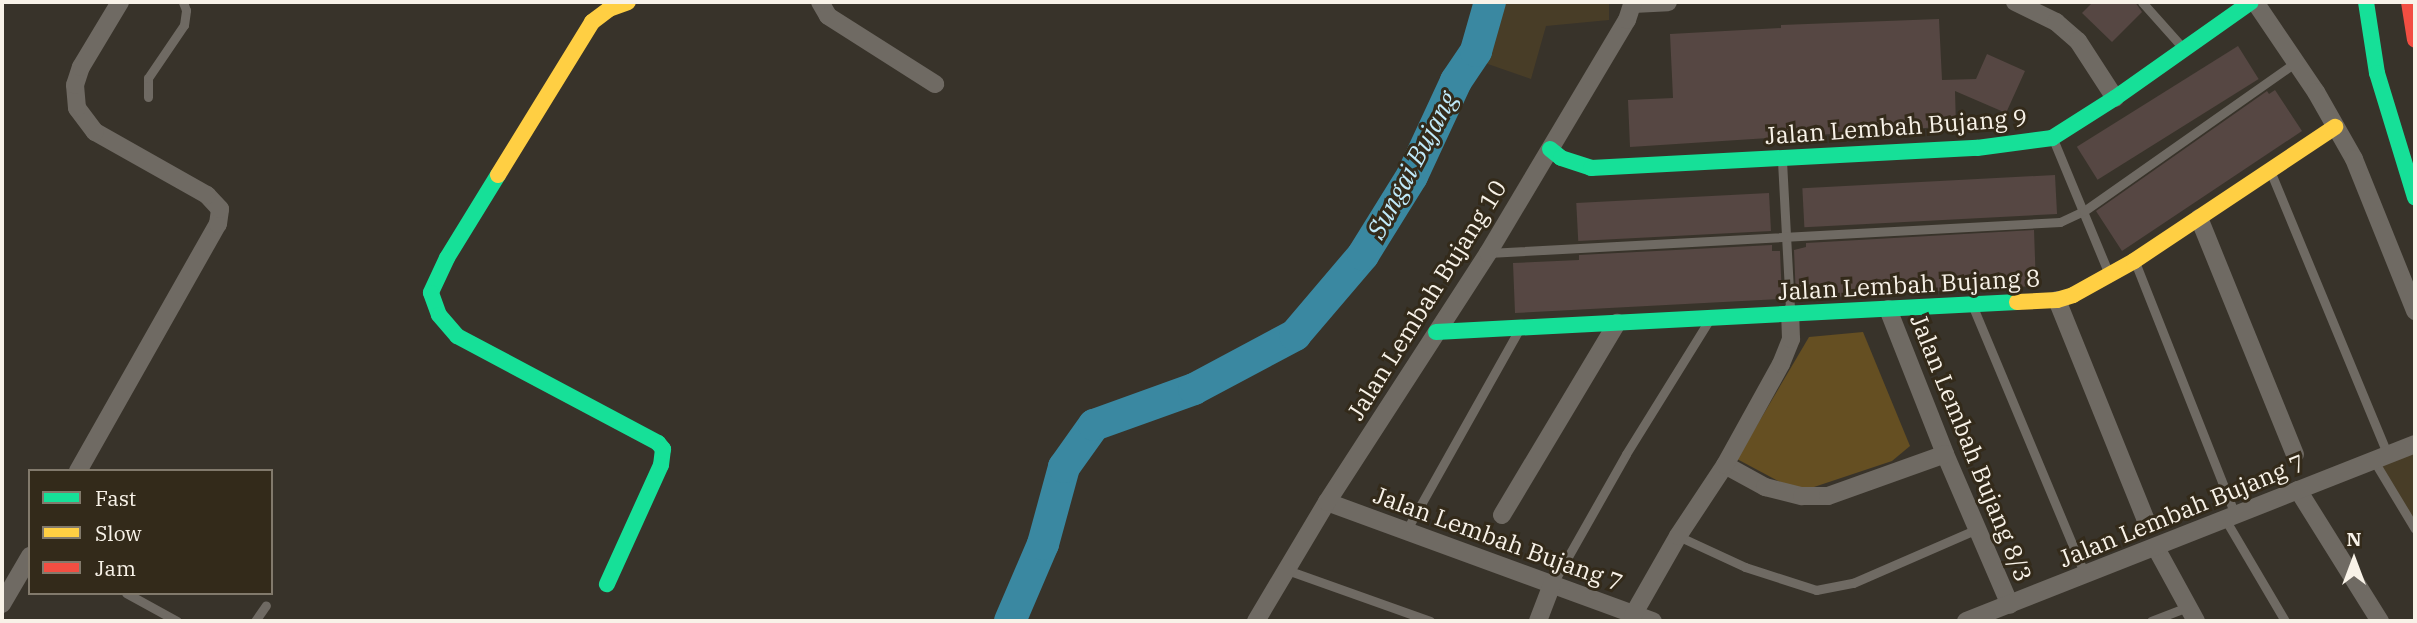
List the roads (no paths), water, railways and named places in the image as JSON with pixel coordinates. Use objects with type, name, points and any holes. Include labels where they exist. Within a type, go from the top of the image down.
[{"type":"street","points":[[79,469],[218,224],[219,209],[207,195],[95,132],[77,108],[75,85],[81,67],[120,2]]},
{"type":"street","points":[[607,584],[661,465],[663,449],[658,443],[527,376],[457,336],[439,315],[431,293],[447,258],[592,22],[609,9],[628,2]]},
{"type":"street","points":[[820,2],[828,16],[936,84]]},
{"type":"street","points":[[1633,3],[1668,2]]},
{"type":"street","points":[[2015,2],[2056,23],[2078,41],[2115,98]]},
{"type":"street","points":[[2253,2],[2296,62],[2354,159],[2415,311]]},
{"type":"street","name":"Jalan Lembah Bujang 9","points":[[1550,149],[1561,158],[1591,168],[1977,148],[2052,138],[2115,98],[2253,2]]},
{"type":"street","points":[[2366,2],[2377,73],[2415,197]]},
{"type":"street","points":[[2409,2],[2415,40]]},
{"type":"street","name":"Jalan Lembah Bujang 10","points":[[1256,621],[1327,502],[1488,253],[1627,20],[1633,3]]},
{"type":"street","name":"Jalan Lembah Bujang 8","points":[[1436,332],[2057,300],[2073,295],[2134,261],[2335,127]]},
{"type":"street","points":[[2199,218],[2295,454]]},
{"type":"street","points":[[2057,300],[2147,523]]},
{"type":"street","name":"Jalan Lembah Bujang 8/3","points":[[1888,309],[1977,530],[2003,612]]},
{"type":"street","points":[[1633,615],[1678,536],[1726,465],[1788,349],[1790,313]]},
{"type":"street","points":[[1502,515],[1617,323]]},
{"type":"street","name":"Jalan Lembah Bujang 7","points":[[1966,621],[2003,612],[2230,516],[2415,444]]},
{"type":"street","points":[[1726,465],[1765,487],[1802,496],[1828,496],[1945,454]]},
{"type":"street","points":[[2298,490],[2380,621]]},
{"type":"street","name":"Jalan Lembah Bujang 7","points":[[1327,502],[1653,621]]},
{"type":"street","points":[[2156,548],[2191,614]]},
{"type":"street","points":[[2,604],[28,559]]},
{"type":"street","points":[[1538,621],[1552,585]]},
{"type":"lane","points":[[148,97],[148,78],[184,25],[186,10],[183,2]]},
{"type":"lane","points":[[2142,2],[2184,49]]},
{"type":"lane","points":[[1488,253],[1786,236],[2043,226],[2084,211],[2296,62]]},
{"type":"lane","points":[[2052,138],[2109,275]]},
{"type":"lane","points":[[1782,159],[1790,313]]},
{"type":"lane","points":[[2270,171],[2381,458],[2415,529]]},
{"type":"lane","points":[[2134,261],[2230,516],[2285,621]]},
{"type":"lane","points":[[1972,306],[2085,576]]},
{"type":"lane","points":[[1552,585],[1626,454],[1711,318]]},
{"type":"lane","points":[[1406,531],[1519,328]]},
{"type":"lane","points":[[1678,536],[1745,567],[1816,590],[1853,583],[1977,530]]},
{"type":"lane","points":[[1287,570],[1430,621]]},
{"type":"lane","points":[[130,595],[177,621]]},
{"type":"lane","points":[[255,621],[265,605]]},
{"type":"lane","points":[[2151,621],[2191,614]]},
{"type":"waterway","name":"Sungai Bujang","points":[[1010,621],[1043,544],[1064,467],[1094,425],[1194,389],[1295,335],[1363,255],[1412,176],[1456,81],[1476,51],[1490,2]]}]
